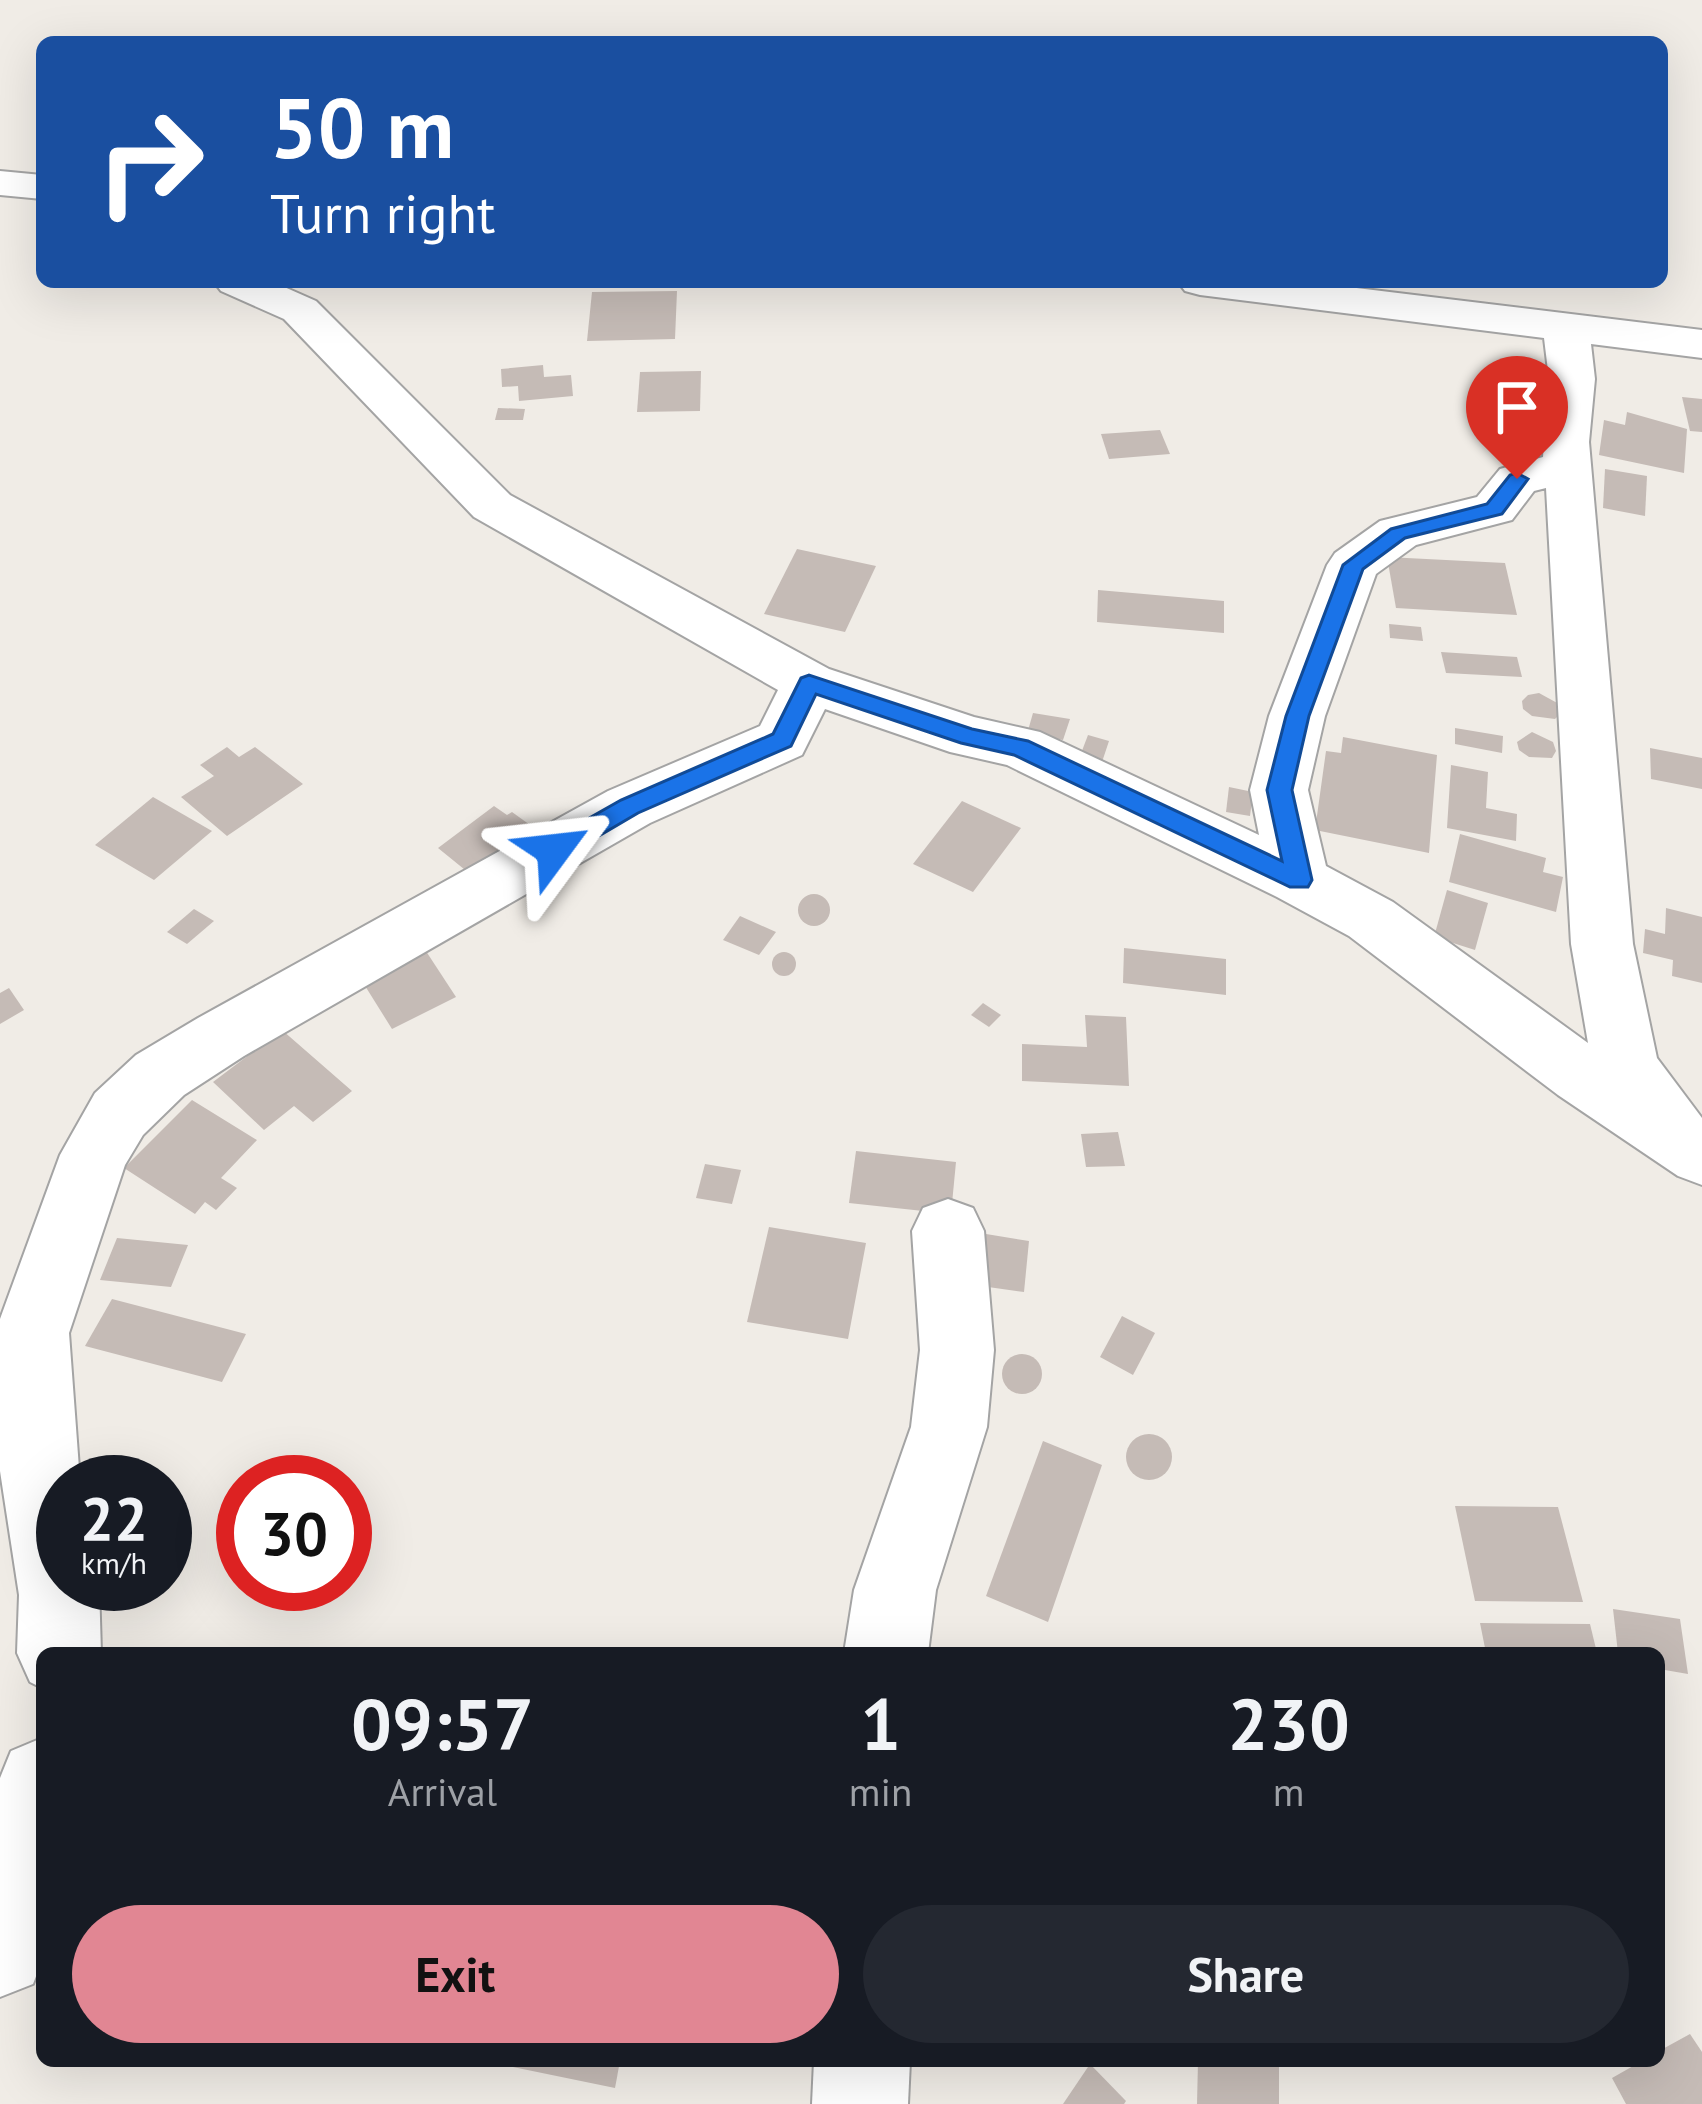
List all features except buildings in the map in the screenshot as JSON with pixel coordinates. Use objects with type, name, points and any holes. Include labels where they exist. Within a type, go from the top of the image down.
[{"type":"street","points":[[0,183],[36,186]]},
{"type":"street","points":[[250,288],[300,310],[492,506],[809,683],[970,737],[1020,747],[1299,880],[1371,919],[1582,1076],[1688,1146]]},
{"type":"street","points":[[1247,288],[1702,344]]},
{"type":"street","points":[[1566,329],[1572,379],[1565,442],[1597,825],[1602,944],[1626,1066],[1688,1146]]},
{"type":"street","points":[[1299,880],[1280,790],[1297,716],[1353,565],[1398,533],[1494,509],[1517,479],[1569,465]]},
{"type":"street","points":[[59,1647],[60,1595],[38,1465],[32,1334],[94,1155],[119,1114],[160,1076],[220,1037],[629,807],[782,740],[809,683]]},
{"type":"street","points":[[887,1647],[895,1590],[949,1427],[957,1350],[948,1231]]},
{"type":"street","points":[[0,1951],[36,1805]]},
{"type":"street","points":[[860,2104],[862,2067]]},
{"type":"route","points":[[554,850],[629,807],[782,740],[809,683],[970,737],[1020,747],[1299,880],[1280,790],[1297,716],[1353,565],[1398,533],[1494,509],[1517,479]]}]
